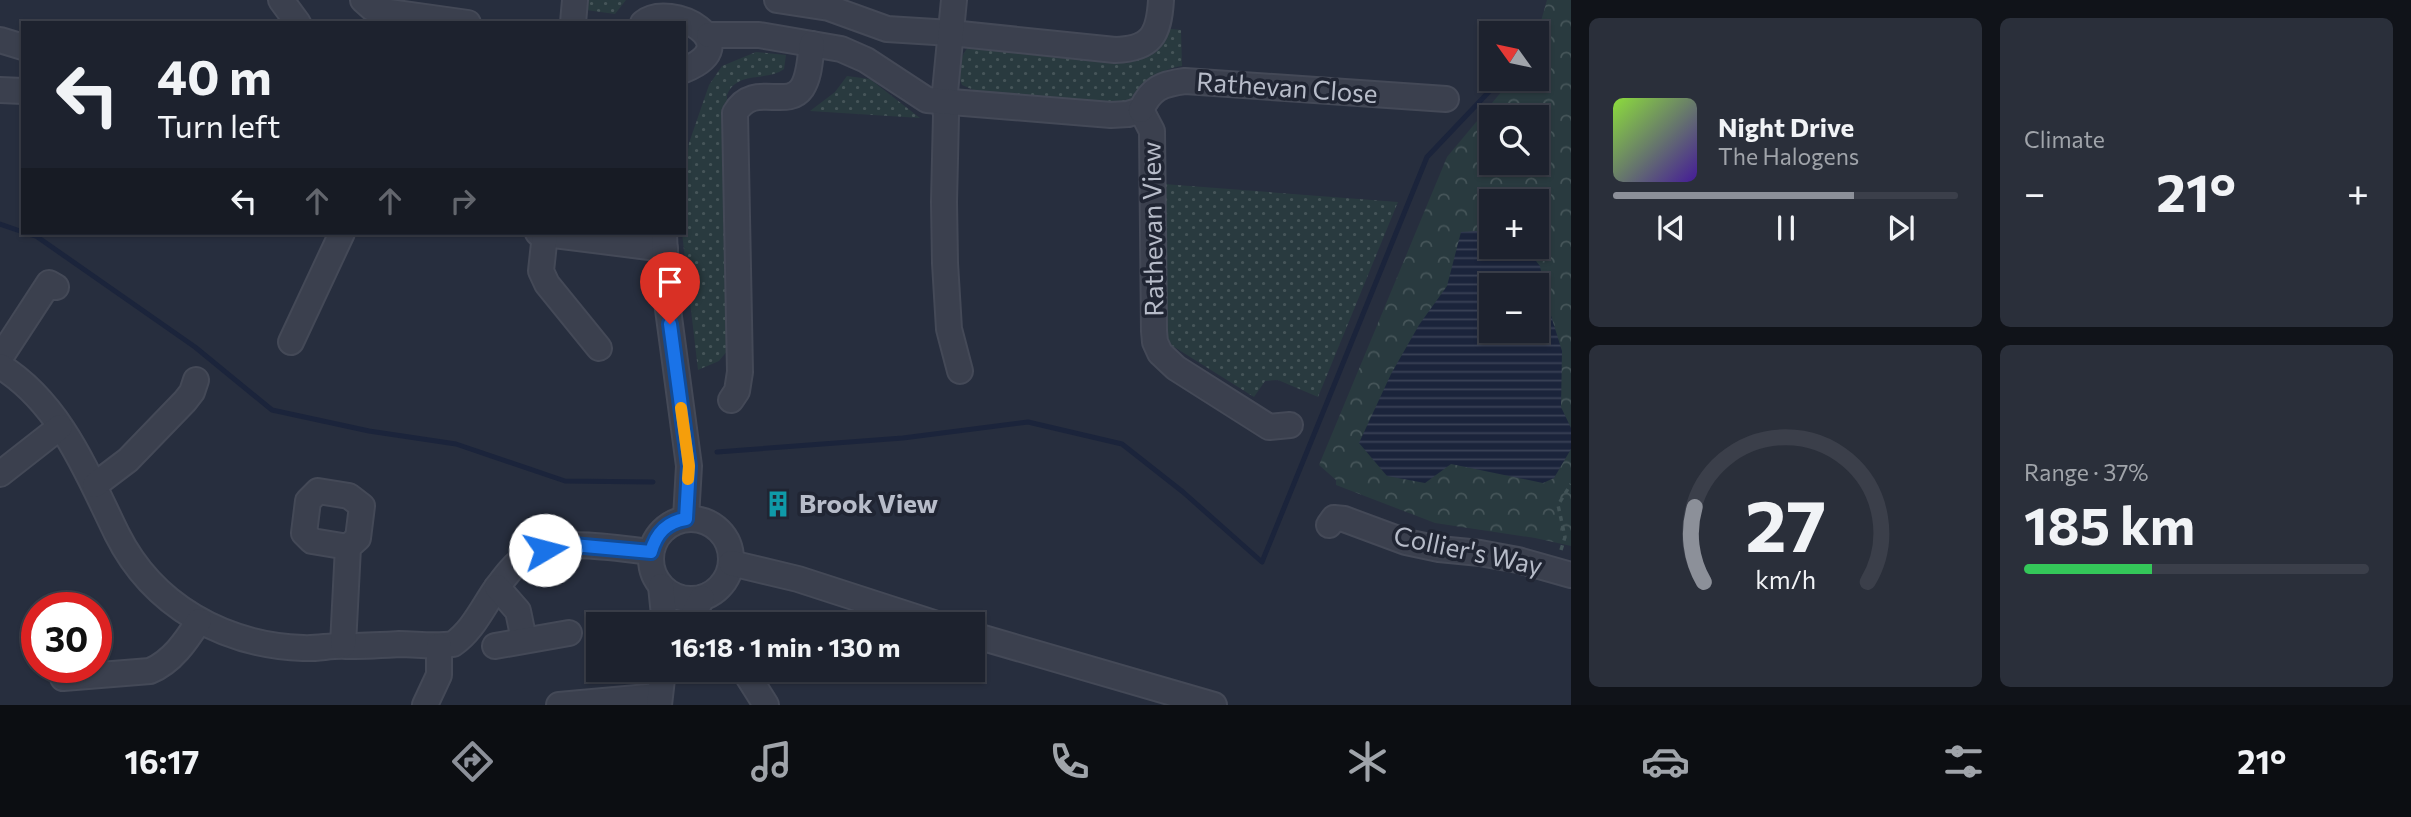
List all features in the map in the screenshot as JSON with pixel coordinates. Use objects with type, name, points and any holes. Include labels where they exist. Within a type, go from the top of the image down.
[{"type":"street","points":[[281,0],[297,21]]},
{"type":"street","points":[[363,0],[369,6],[382,11],[454,21]]},
{"type":"street","points":[[573,21],[575,0]]},
{"type":"street","points":[[777,0],[847,13],[887,29],[1115,50],[1133,49],[1150,40],[1156,31],[1161,0]]},
{"type":"street","points":[[954,0],[944,102],[944,202],[949,328],[960,371]]},
{"type":"street","points":[[644,21],[652,10],[672,1],[692,7],[701,14],[709,36],[703,57],[686,69]]},
{"type":"street","name":"Rathevan View","points":[[709,36],[759,36],[841,49],[866,60],[927,100],[1111,115],[1141,110],[1152,131],[1154,331],[1158,348],[1176,368],[1269,427],[1290,425]]},
{"type":"street","points":[[0,40],[21,46]]},
{"type":"street","points":[[731,400],[737,391],[740,372],[735,114],[742,102],[749,98],[779,97],[800,91],[809,67],[812,44]]},
{"type":"street","name":"Rathevan Close","points":[[1141,110],[1154,91],[1166,83],[1185,81],[1446,104]]},
{"type":"street","points":[[0,90],[21,91]]},
{"type":"street","points":[[291,342],[341,235]]},
{"type":"street","points":[[545,235],[541,271],[547,284],[599,348]]},
{"type":"street","points":[[562,235],[665,241],[667,302],[689,466],[686,519]]},
{"type":"street","points":[[0,358],[49,283],[57,287]]},
{"type":"street","points":[[0,366],[33,391],[60,427],[95,485],[118,536],[139,572],[163,595],[199,621],[220,631],[271,645],[304,648],[453,644],[464,637],[497,587],[525,557],[573,545],[651,552]]},
{"type":"street","points":[[95,485],[128,460],[186,401],[196,380]]},
{"type":"street","points":[[0,474],[60,427]]},
{"type":"street","name":"Collier's Way","points":[[1329,525],[1334,517],[1344,519],[1406,542],[1439,550],[1480,553],[1563,572]]},
{"type":"street","points":[[664,612],[661,586],[651,569],[651,552],[656,537],[662,530],[670,523],[686,519],[704,520],[717,527],[727,540],[731,563],[728,575],[720,587],[702,598],[695,612]]},
{"type":"street","points":[[342,645],[348,547]]},
{"type":"street","points":[[731,563],[798,579],[900,612]]},
{"type":"street","points":[[661,586],[679,597],[702,598]]},
{"type":"street","points":[[497,587],[518,611],[524,640]]},
{"type":"street","points":[[112,674],[150,671],[163,666],[186,641],[199,621]]},
{"type":"street","points":[[495,646],[569,634]]},
{"type":"street","points":[[985,638],[1214,705]]},
{"type":"street","points":[[425,705],[439,675],[439,646]]},
{"type":"street","points":[[559,705],[659,701],[663,682]]},
{"type":"street","points":[[752,682],[766,705]]},
{"type":"path","points":[[1563,572],[1565,537],[1558,505],[1571,484]]},
{"type":"green space","points":[[587,0],[626,0],[615,14],[586,10]]},
{"type":"green space","points":[[1547,0],[1571,0],[1571,546],[1435,523],[1336,485],[1336,480],[1319,465],[1447,157],[1479,119],[1479,175],[1549,175],[1549,105],[1490,105],[1502,91],[1549,91],[1549,21],[1541,21]]},
{"type":"green space","points":[[1163,28],[1181,30],[1182,66],[1158,75],[1131,107],[983,94],[962,85],[960,79],[960,64],[970,45],[1125,56]]},
{"type":"green space","points":[[756,52],[786,55],[784,69],[738,82],[727,95],[728,350],[719,361],[698,370],[682,235],[686,235],[686,163],[689,143],[709,85],[722,66]]},
{"type":"green space","points":[[847,76],[870,79],[920,118],[810,111],[835,92]]},
{"type":"green space","points":[[1164,184],[1398,202],[1318,397],[1278,380],[1265,381],[1254,397],[1171,345],[1167,335]]},
{"type":"water","points":[[1479,231],[1479,259],[1534,259],[1540,266],[1541,273],[1479,273],[1479,343],[1549,343],[1549,309],[1562,351],[1561,407],[1571,428],[1571,449],[1554,478],[1543,483],[1451,464],[1425,483],[1387,476],[1359,443],[1391,374],[1419,325],[1447,286],[1461,232]]},
{"type":"waterway","points":[[717,452],[903,438],[1028,422],[1122,444],[1183,492],[1262,562],[1427,157],[1490,91]]},
{"type":"waterway","points":[[0,224],[21,231]]},
{"type":"waterway","points":[[32,235],[195,347],[272,410],[369,431],[456,444],[565,481],[653,482]]},
{"type":"slow traffic","points":[[681,408],[689,466],[688,479]]},
{"type":"place","name":"Brook View","points":[[778,504]]},
{"type":"route","points":[[545,550],[573,545],[651,552],[654,541],[662,530],[670,523],[686,519],[689,466],[670,324]]}]
